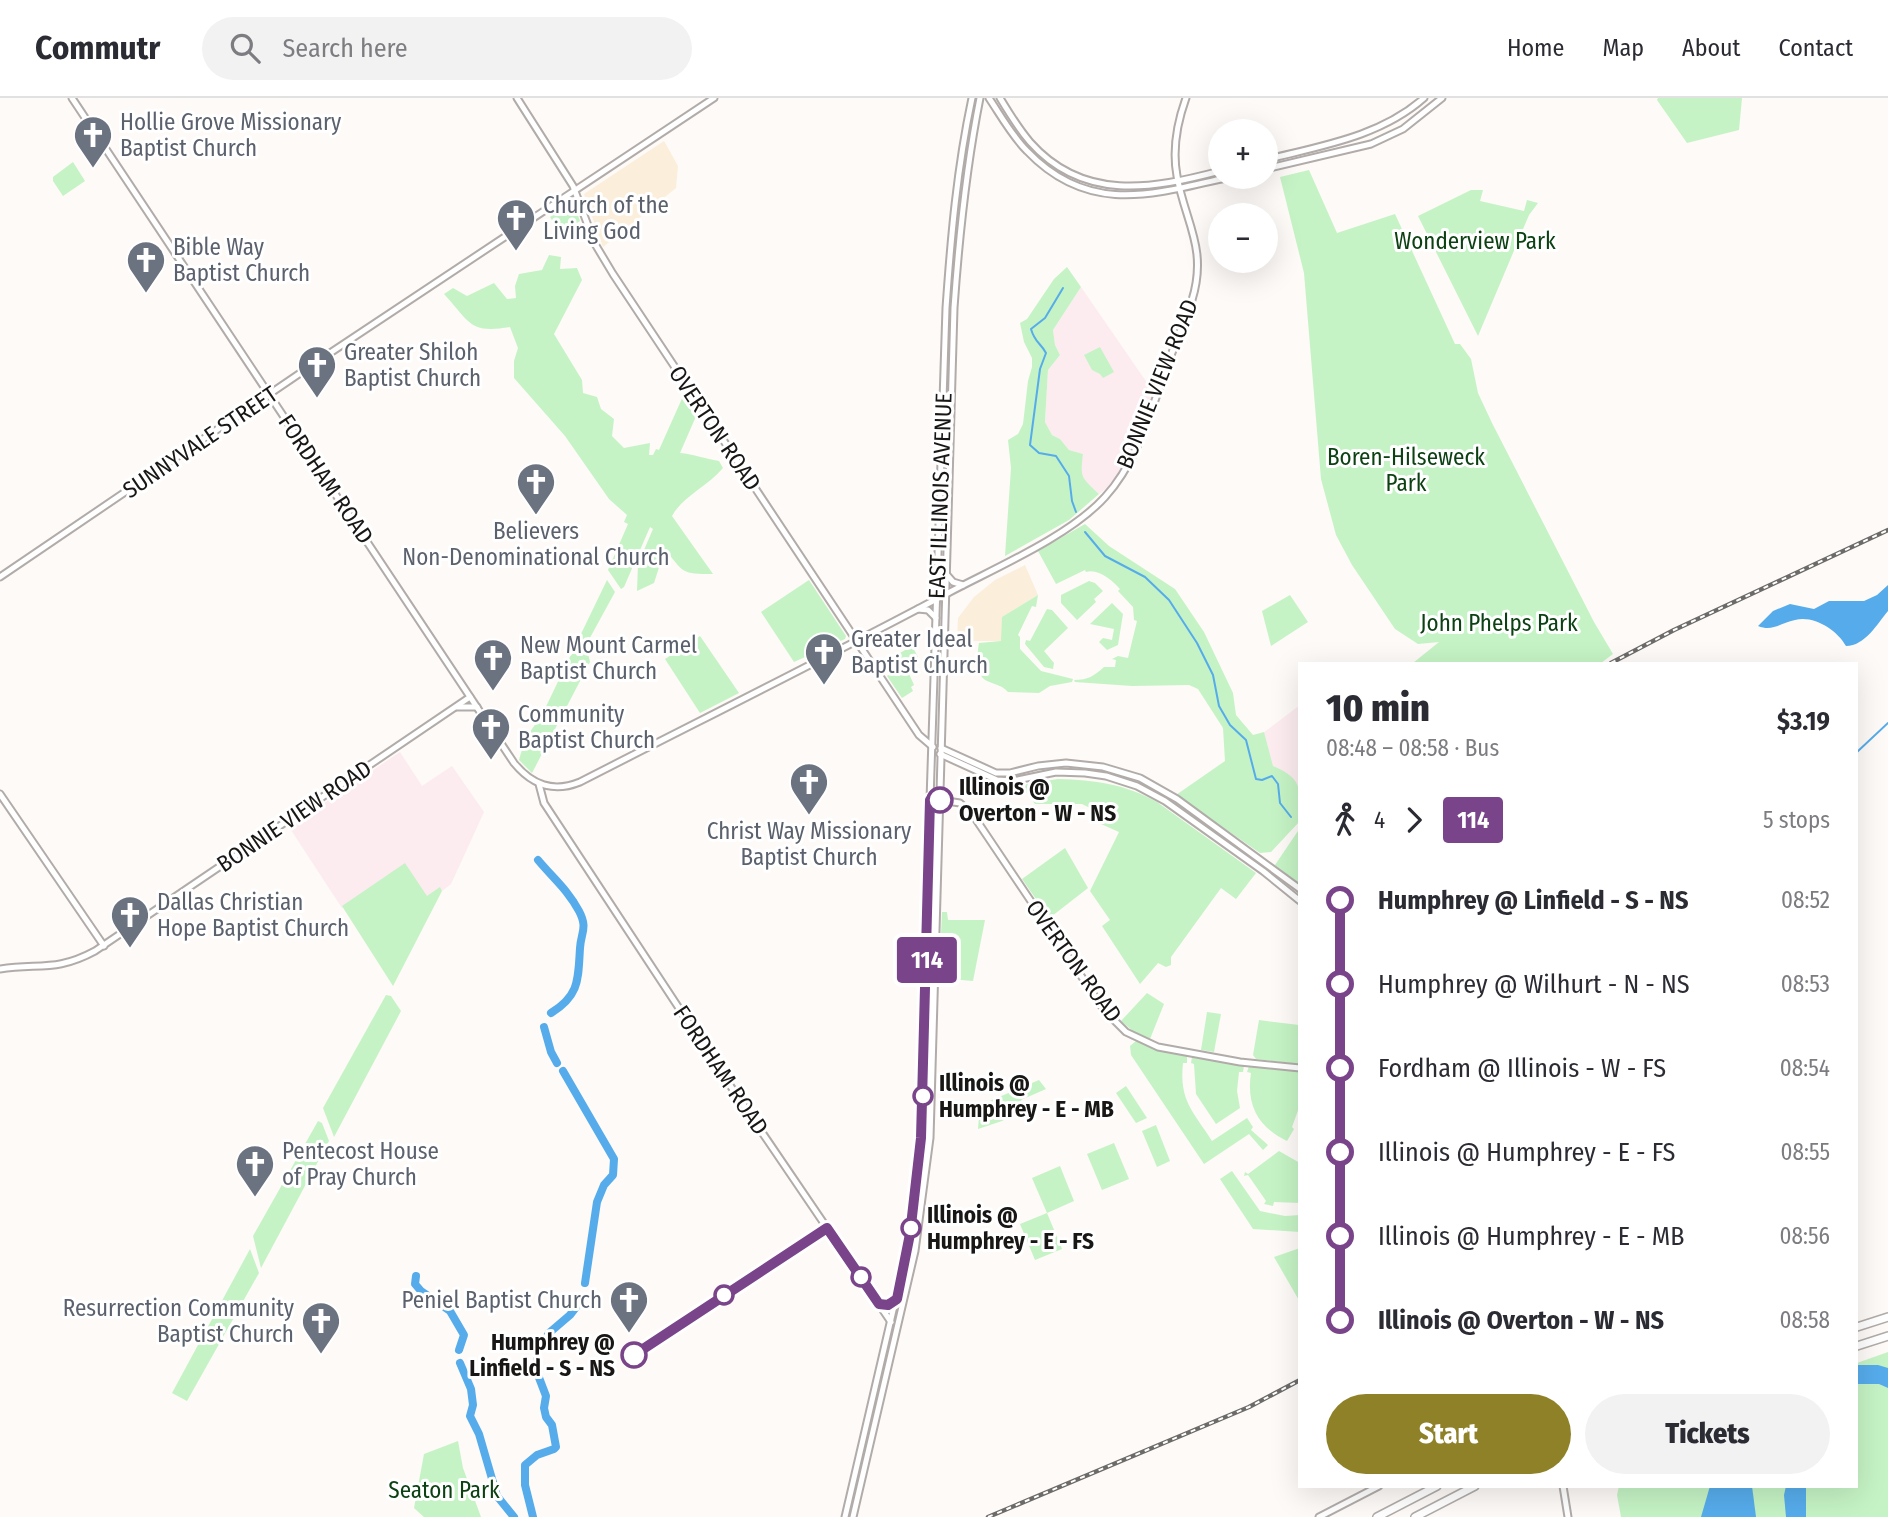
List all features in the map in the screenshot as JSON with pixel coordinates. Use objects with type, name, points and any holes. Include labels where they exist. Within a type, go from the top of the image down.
[{"type":"highway","points":[[1858,1327],[1888,1317]]},
{"type":"highway","points":[[1858,1346],[1888,1336]]},
{"type":"highway","points":[[1377,1517],[1433,1488]]},
{"type":"highway","points":[[1415,1517],[1471,1488]]},
{"type":"street","name":"FORDHAM ROAD","points":[[72,98],[514,763],[527,776],[542,785],[549,807],[622,923],[897,1331]]},
{"type":"street","name":"OVERTON ROAD","points":[[517,98],[566,173],[601,255],[919,735],[941,756]]},
{"type":"street","name":"SUNNYVALE STREET","points":[[0,577],[714,98]]},
{"type":"street","name":"EAST ILLINOIS AVENUE","points":[[845,1517],[907,1250],[921,1138],[946,308],[958,174],[972,98]]},
{"type":"street","name":"EAST ILLINOIS AVENUE","points":[[853,1517],[915,1251],[930,1138],[954,308],[966,175],[980,98]]},
{"type":"street","points":[[989,98],[1029,153],[1061,178],[1079,187],[1113,195],[1134,196],[1208,182]]},
{"type":"street","points":[[1000,98],[1017,125],[1039,151],[1082,178],[1101,185],[1153,186],[1208,174]]},
{"type":"street","name":"BONNIE VIEW ROAD","points":[[542,785],[562,788],[580,782],[856,642],[1068,528],[1106,497],[1128,465],[1146,425],[1194,291],[1197,264],[1195,240],[1178,181],[1175,159],[1177,131],[1186,98]]},
{"type":"street","points":[[1278,156],[1368,132],[1399,117],[1424,98]]},
{"type":"street","points":[[1278,166],[1371,144],[1403,129],[1442,98]]},
{"type":"street","points":[[978,111],[984,107],[995,107]]},
{"type":"street","points":[[958,174],[966,175]]},
{"type":"street","points":[[946,308],[954,308]]},
{"type":"street","points":[[941,439],[950,439]]},
{"type":"street","points":[[940,514],[948,514]]},
{"type":"street","points":[[946,574],[953,582],[963,585]]},
{"type":"street","points":[[918,609],[930,612],[937,619]]},
{"type":"street","points":[[935,681],[944,681]]},
{"type":"street","name":"BONNIE VIEW ROAD","points":[[0,969],[67,964],[103,946],[470,696]]},
{"type":"street","points":[[454,708],[477,707]]},
{"type":"street","points":[[933,747],[941,748],[996,773],[1006,774],[1066,763],[1103,766],[1140,778],[1177,799],[1298,888]]},
{"type":"street","points":[[941,756],[991,779],[1006,781],[1072,772],[1118,779],[1146,790],[1263,871],[1298,899]]},
{"type":"street","points":[[941,772],[947,766],[957,764]]},
{"type":"street","points":[[1118,779],[1121,771]]},
{"type":"street","points":[[1006,774],[1006,781]]},
{"type":"street","points":[[0,794],[103,946]]},
{"type":"street","name":"OVERTON ROAD","points":[[930,800],[960,803],[973,815],[1104,1010],[1126,1031],[1147,1043],[1170,1050],[1241,1062],[1298,1068]]},
{"type":"street","points":[[907,1250],[915,1251]]},
{"type":"street","points":[[879,1304],[888,1305],[897,1299]]},
{"type":"street","points":[[1319,1517],[1375,1488]]},
{"type":"street","points":[[1563,1488],[1569,1517]]},
{"type":"shaded area","points":[[664,141],[678,166],[676,188],[603,247],[584,194]]},
{"type":"shaded area","points":[[1081,287],[1154,393],[1124,466],[1109,486],[1099,494],[1080,473],[1083,454],[1069,450],[1060,439],[1052,435],[1045,422],[1048,370],[1060,355],[1055,345],[1053,330]]},
{"type":"shaded area","points":[[1025,565],[1038,595],[1003,617],[1002,641],[957,641],[958,618],[974,597],[995,580]]},
{"type":"shaded area","points":[[1298,707],[1298,813],[1251,742]]},
{"type":"shaded area","points":[[400,752],[422,786],[452,766],[484,812],[451,884],[442,891],[428,899],[406,865],[342,908],[289,827]]},
{"type":"green space","points":[[1658,98],[1742,98],[1739,130],[1687,143]]},
{"type":"green space","points":[[73,162],[85,181],[63,196],[53,177]]},
{"type":"green space","points":[[1309,170],[1337,233],[1395,214],[1455,344],[1460,344],[1471,359],[1478,393],[1492,423],[1613,654],[1602,662],[1414,662],[1439,642],[1418,644],[1395,629],[1352,565],[1336,535],[1321,479],[1304,273],[1280,177]]},
{"type":"green space","name":"Wonderview Park","points":[[1471,190],[1483,190],[1480,201],[1524,211],[1527,200],[1538,203],[1529,215],[1478,336],[1418,216]]},
{"type":"green space","points":[[573,202],[580,221],[560,233],[550,217]]},
{"type":"green space","points":[[549,255],[561,257],[560,269],[577,268],[582,280],[554,334],[582,380],[583,393],[597,397],[601,409],[614,419],[612,436],[624,448],[650,443],[649,455],[653,455],[656,449],[659,450],[684,394],[697,414],[680,453],[719,461],[723,468],[682,503],[672,516],[713,574],[684,570],[665,549],[654,583],[637,591],[638,564],[653,529],[650,527],[621,589],[608,570],[628,524],[624,522],[627,515],[609,499],[565,436],[514,378],[514,361],[518,348],[510,327],[486,329],[471,324],[444,294],[453,288],[467,296],[494,283],[507,299],[516,298],[515,286],[519,274],[542,270]]},
{"type":"green space","points":[[1067,267],[1081,287],[1053,330],[1055,345],[1060,355],[1048,370],[1045,422],[1052,435],[1060,439],[1069,450],[1083,454],[1083,477],[1099,494],[1069,520],[1005,556],[1011,468],[1008,440],[1018,434],[1023,424],[1032,367],[1032,358],[1024,342],[1020,323],[1027,319],[1054,279]]},
{"type":"green space","points":[[1100,347],[1114,372],[1103,378],[1092,370],[1084,355]]},
{"type":"green space","points":[[1085,524],[1109,546],[1175,589],[1204,632],[1233,693],[1236,715],[1253,735],[1264,732],[1273,766],[1290,776],[1298,787],[1298,823],[1271,852],[1260,853],[1176,795],[1225,761],[1223,728],[1198,689],[1189,685],[1132,686],[1075,682],[1074,680],[1090,677],[1104,667],[1115,667],[1116,660],[1112,659],[1118,656],[1128,658],[1137,621],[1134,620],[1133,607],[1109,579],[1085,570],[1056,584],[1038,551]]},
{"type":"green space","points":[[607,580],[615,592],[586,645],[590,662],[532,773],[519,760],[525,743],[540,719]]},
{"type":"green space","points":[[809,580],[846,636],[845,639],[794,662],[761,612]]},
{"type":"green space","points":[[1089,581],[1103,591],[1094,599],[1096,602],[1077,620],[1061,603],[1061,595]]},
{"type":"green space","points":[[1038,595],[1036,607],[1032,606],[1018,635],[1020,649],[1041,671],[1073,679],[1072,682],[1050,686],[1039,693],[1008,692],[980,675],[977,659],[979,643],[1001,641],[1002,617]]},
{"type":"green space","points":[[1290,595],[1308,622],[1271,646],[1262,611]]},
{"type":"green space","points":[[1112,603],[1123,614],[1118,645],[1107,650],[1099,642],[1103,638],[1112,640],[1114,629],[1090,624]]},
{"type":"green space","points":[[1047,609],[1052,610],[1068,628],[1044,651],[1054,663],[1053,669],[1044,667],[1025,644],[1026,640],[1030,641]]},
{"type":"green space","points":[[700,636],[739,693],[700,713],[665,659]]},
{"type":"green space","points":[[912,646],[919,659],[906,667],[914,685],[911,687],[913,691],[902,698],[887,676],[899,668],[893,657]]},
{"type":"green space","points":[[1058,779],[1109,784],[1145,796],[1256,873],[1236,899],[1221,888],[1171,957],[1171,965],[1166,967],[1158,963],[1140,984],[1102,926],[1110,920],[1090,891],[1119,832],[1101,824],[1094,810],[1082,804],[1035,804],[1021,785]]},
{"type":"green space","points":[[1298,831],[1298,883],[1275,865]]},
{"type":"green space","points":[[1065,848],[1088,888],[1052,916],[1047,915],[1022,879]]},
{"type":"green space","points":[[405,863],[427,896],[440,887],[442,891],[393,986],[342,906]]},
{"type":"green space","points":[[942,912],[947,912],[948,920],[985,920],[973,981],[939,978]]},
{"type":"green space","points":[[1147,993],[1164,1004],[1150,1039],[1133,1031],[1121,1021]]},
{"type":"green space","points":[[386,995],[391,996],[401,1011],[334,1137],[323,1108]]},
{"type":"green space","points":[[1207,1012],[1221,1014],[1214,1052],[1201,1050]]},
{"type":"green space","points":[[1259,1020],[1298,1025],[1298,1064],[1256,1059],[1253,1055]]},
{"type":"green space","points":[[1136,1041],[1187,1056],[1187,1063],[1183,1063],[1182,1076],[1185,1096],[1212,1141],[1247,1118],[1253,1127],[1251,1130],[1268,1145],[1263,1150],[1249,1134],[1204,1164],[1131,1055],[1130,1046]]},
{"type":"green space","points":[[1192,1057],[1244,1066],[1243,1072],[1239,1072],[1237,1091],[1240,1108],[1216,1124],[1196,1094]]},
{"type":"green space","points":[[1249,1066],[1298,1072],[1298,1110],[1292,1127],[1294,1129],[1287,1141],[1268,1129],[1256,1114],[1250,1095],[1251,1073],[1247,1072]]},
{"type":"green space","points":[[1039,1080],[1046,1089],[1021,1100],[1023,1110],[978,1129],[980,1105]]},
{"type":"green space","points":[[1126,1086],[1147,1118],[1136,1123],[1116,1093]]},
{"type":"green space","points":[[318,1121],[322,1123],[329,1141],[261,1268],[253,1236]]},
{"type":"green space","points":[[1156,1125],[1170,1161],[1157,1167],[1142,1131]]},
{"type":"green space","points":[[1114,1143],[1129,1179],[1102,1190],[1087,1154]]},
{"type":"green space","points":[[1279,1151],[1298,1162],[1298,1203],[1274,1202],[1273,1206],[1264,1204],[1266,1201],[1248,1175],[1244,1176],[1245,1172],[1248,1174]]},
{"type":"green space","points":[[1060,1166],[1074,1201],[1047,1213],[1032,1178]]},
{"type":"green space","points":[[1232,1171],[1260,1211],[1285,1216],[1298,1215],[1298,1232],[1253,1229],[1220,1179]]},
{"type":"green space","points":[[1047,1213],[1062,1249],[1035,1260],[1020,1224]]},
{"type":"green space","points":[[250,1249],[259,1273],[187,1401],[172,1393]]},
{"type":"green space","points":[[1298,1249],[1298,1299],[1274,1257]]},
{"type":"green space","points":[[1888,1352],[1888,1517],[1621,1517],[1617,1495],[1619,1488],[1858,1488],[1858,1363]]},
{"type":"green space","name":"Seaton Park","points":[[458,1441],[463,1468],[481,1517],[424,1517],[414,1508],[424,1454]]},
{"type":"water","points":[[1888,585],[1888,611],[1870,633],[1853,645],[1846,646],[1831,629],[1810,620],[1795,620],[1772,628],[1758,626],[1773,611],[1790,604],[1814,609],[1829,601],[1864,601],[1877,595]]},
{"type":"water","points":[[1858,1365],[1888,1368],[1888,1388],[1879,1384],[1858,1384]]},
{"type":"water","points":[[1709,1488],[1752,1488],[1756,1517],[1701,1517]]},
{"type":"water","points":[[1786,1488],[1806,1488],[1806,1517],[1786,1517]]},
{"type":"waterway","points":[[1063,288],[1045,318],[1031,329],[1046,353],[1040,369],[1030,445],[1039,453],[1056,456],[1069,476],[1076,512]]},
{"type":"waterway","points":[[1085,532],[1105,556],[1145,577],[1169,600],[1197,643],[1213,675],[1219,706],[1230,725],[1246,740],[1256,779],[1272,776],[1278,784],[1280,803],[1291,817]]},
{"type":"waterway","points":[[1858,751],[1888,723]]},
{"type":"waterway","points":[[538,860],[570,897],[582,917],[584,926],[576,985],[567,1000],[551,1013]]},
{"type":"waterway","points":[[544,1027],[557,1063]]},
{"type":"waterway","points":[[563,1071],[614,1159],[613,1175],[604,1185],[597,1202],[585,1283]]},
{"type":"waterway","points":[[416,1276],[415,1284],[450,1311],[464,1335],[459,1350]]},
{"type":"waterway","points":[[533,1517],[525,1485],[525,1465],[537,1455],[556,1447],[552,1425],[544,1408],[546,1396],[538,1375],[537,1354],[549,1333],[570,1315],[580,1302]]},
{"type":"waterway","points":[[460,1363],[471,1389],[473,1405],[470,1416],[479,1434],[497,1496],[514,1517]]},
{"type":"railway","points":[[1613,662],[1674,630],[1888,530]]},
{"type":"railway","points":[[988,1517],[1249,1407],[1298,1381]]},
{"type":"bus line","name":"114","points":[[634,1355],[827,1228],[879,1304],[888,1305],[897,1299],[914,1209],[921,1138],[930,800],[940,800]]},
{"type":"place","name":"Hollie Grove Missionary Baptist Church","points":[[93,169]]},
{"type":"place","name":"Church of the Living God","points":[[516,252]]},
{"type":"place","name":"Bible Way Baptist Church","points":[[146,294]]},
{"type":"place","name":"Greater Shiloh Baptist Church","points":[[317,399]]},
{"type":"place","name":"Believers Non-Denominational Church","points":[[536,516]]},
{"type":"place","name":"Greater Ideal Baptist Church","points":[[824,686]]},
{"type":"place","name":"New Mount Carmel Baptist Church","points":[[493,692]]},
{"type":"place","name":"Community Baptist Church","points":[[491,761]]},
{"type":"place","name":"Illinois @ Overton - W - NS","points":[[940,800]]},
{"type":"place","name":"Christ Way Missionary Baptist Church","points":[[809,816]]},
{"type":"place","name":"Dallas Christian Hope Baptist Church","points":[[130,949]]},
{"type":"place","name":"Illinois @ Humphrey - E - MB","points":[[923,1096]]},
{"type":"place","name":"Pentecost House of Pray Church","points":[[255,1198]]},
{"type":"place","name":"Illinois @ Humphrey - E - FS","points":[[911,1228]]},
{"type":"place","name":"Peniel Baptist Church","points":[[629,1334]]},
{"type":"place","name":"Resurrection Community Baptist Church","points":[[321,1355]]},
{"type":"place","name":"Humphrey @ Linfield - S - NS","points":[[634,1355]]},
{"type":"park label","name":"Boren-Hilseweck Park","points":[[1406,470]]},
{"type":"park label","name":"John Phelps Park","points":[[1499,623]]}]
